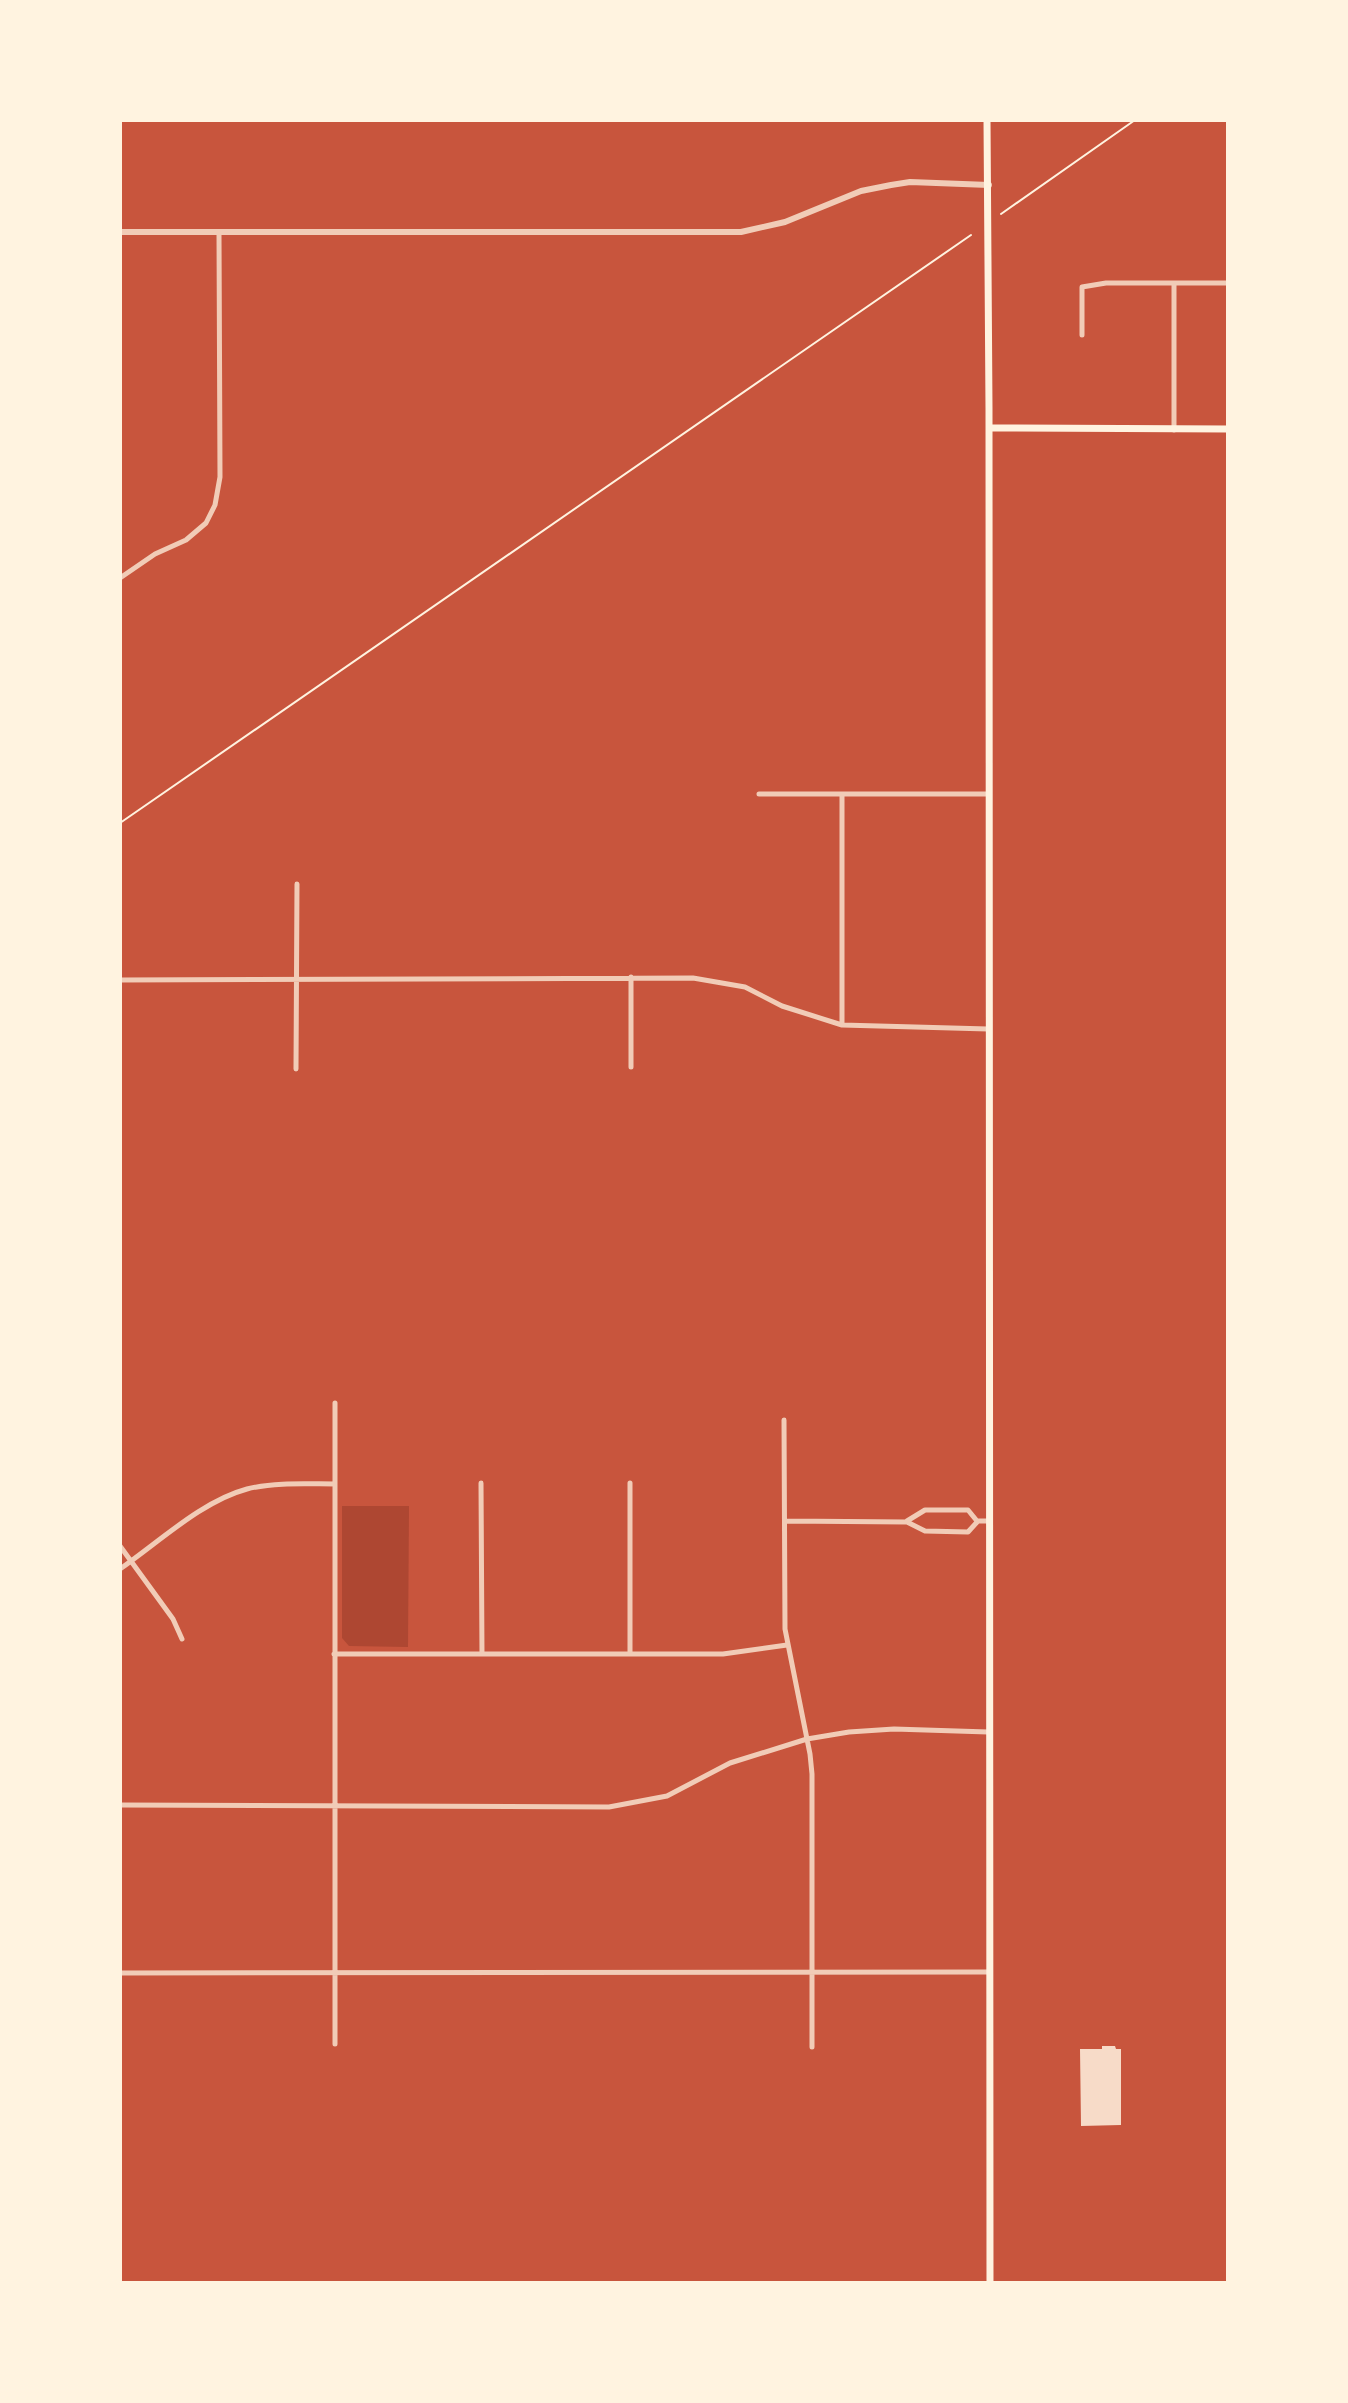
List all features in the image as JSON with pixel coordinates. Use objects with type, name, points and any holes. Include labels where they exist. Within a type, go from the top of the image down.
[{"type":"main road","points":[[987,120],[990,2283]]},
{"type":"main road","points":[[989,428],[1228,429]]},
{"type":"street","points":[[120,232],[741,232],[785,222],[861,191],[891,185],[910,182],[989,185]]},
{"type":"street","points":[[120,578],[155,554],[186,540],[206,523],[215,505],[220,477],[219,233]]},
{"type":"street","points":[[1082,335],[1082,287],[1106,283],[1228,283]]},
{"type":"street","points":[[1174,283],[1174,430]]},
{"type":"street","points":[[759,794],[988,794]]},
{"type":"street","points":[[842,794],[842,1025]]},
{"type":"street","points":[[296,1069],[297,884]]},
{"type":"street","points":[[631,977],[631,1067]]},
{"type":"street","points":[[120,980],[693,978],[745,987],[782,1006],[842,1025],[988,1029]]},
{"type":"street","points":[[335,1403],[335,2044]]},
{"type":"street","points":[[784,1420],[787,1645],[812,1774],[812,2047]]},
{"type":"street","points":[[481,1483],[482,1654]]},
{"type":"street","points":[[630,1483],[630,1654]]},
{"type":"street","points":[[120,1569],[227,1496],[269,1485],[335,1484]]},
{"type":"street","points":[[907,1522],[925,1510],[968,1510],[978,1521],[988,1521]]},
{"type":"street","points":[[785,1521],[907,1522],[925,1531],[968,1532],[978,1521]]},
{"type":"street","points":[[120,1546],[173,1619],[182,1639]]},
{"type":"street","points":[[334,1654],[723,1654],[787,1645]]},
{"type":"street","points":[[120,1805],[609,1807],[667,1796],[730,1763],[807,1739],[894,1729],[988,1732]]},
{"type":"street","points":[[120,1973],[989,1972]]},
{"type":"path","points":[[1001,214],[1135,120]]},
{"type":"path","points":[[120,823],[971,235]]},
{"type":"shaded area","points":[[342,1506],[409,1506],[408,1647],[349,1646],[342,1638]]},
{"type":"building","points":[[1102,2046],[1121,2049],[1121,2125],[1081,2126],[1080,2049],[1102,2049]]}]
